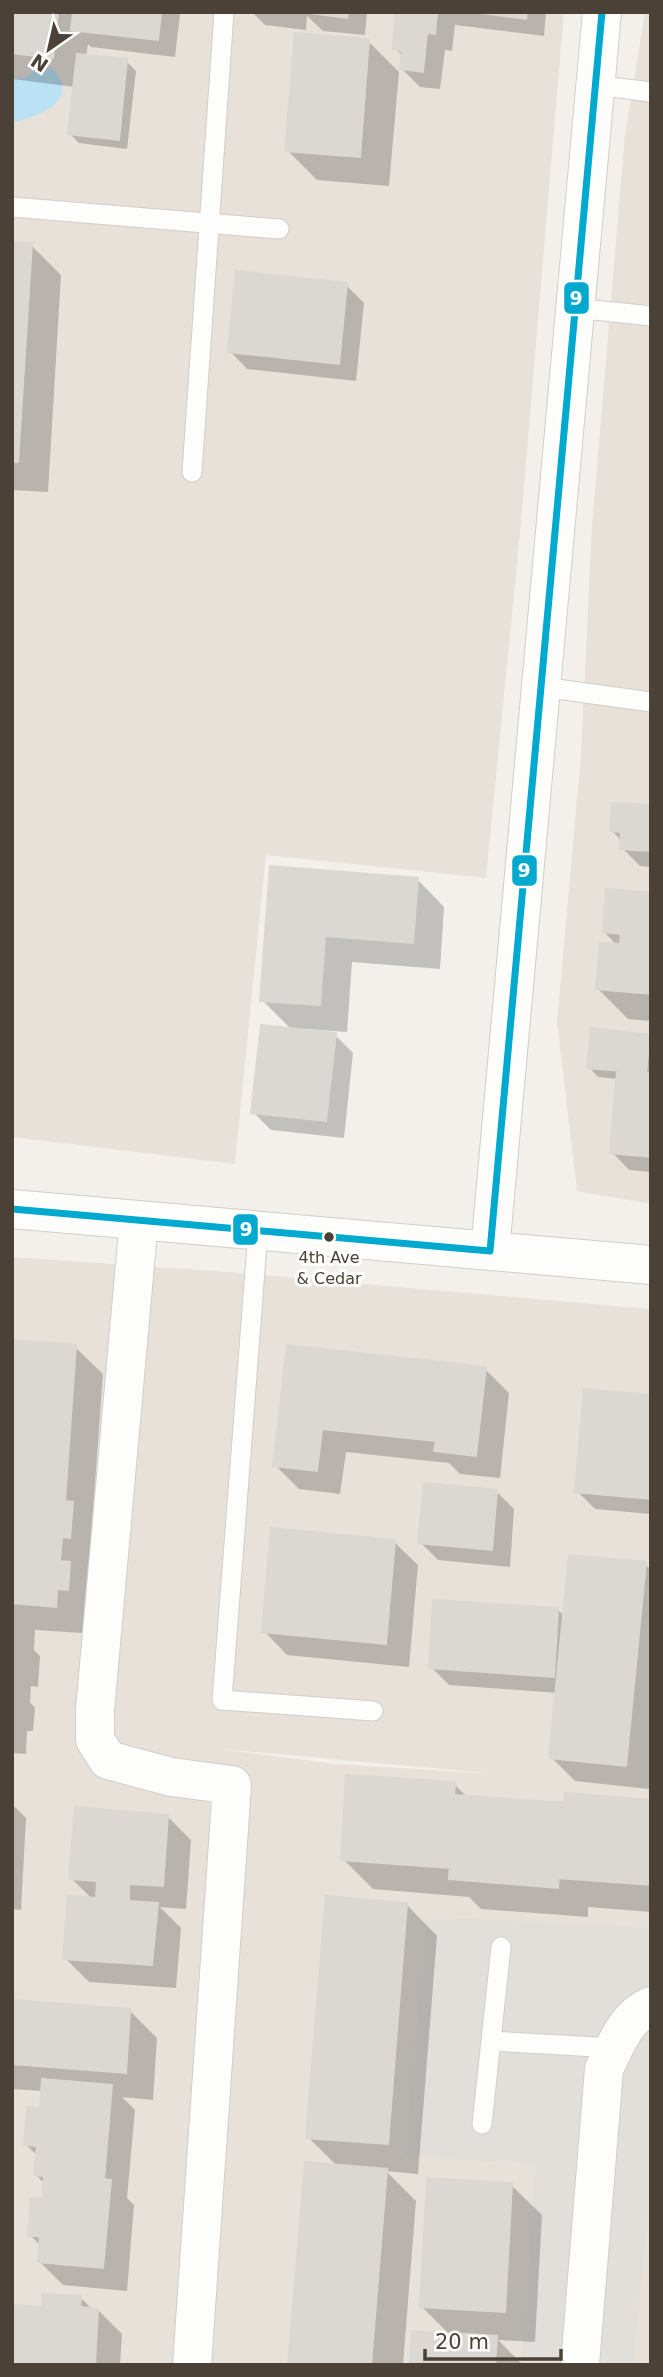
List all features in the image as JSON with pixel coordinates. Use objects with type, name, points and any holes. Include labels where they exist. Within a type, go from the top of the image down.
[{"type":"street","points":[[490,1251],[602,12]]},
{"type":"street","points":[[12,1209],[651,1265]]},
{"type":"street","points":[[139,1220],[94,1740],[108,1759],[170,1777],[232,1785],[192,2365]]},
{"type":"street","points":[[580,2365],[604,2069],[625,2028],[639,2011],[651,2006]]},
{"type":"lane","points":[[192,471],[224,12]]},
{"type":"lane","points":[[595,85],[651,92]]},
{"type":"lane","points":[[12,207],[279,229]]},
{"type":"lane","points":[[575,308],[651,316]]},
{"type":"lane","points":[[542,687],[651,702]]},
{"type":"lane","points":[[257,1231],[222,1700],[373,1712]]},
{"type":"lane","points":[[482,2124],[501,1947]]},
{"type":"lane","points":[[492,2041],[614,2048]]},
{"type":"shaded area","points":[[12,12],[564,12],[520,533],[486,878],[266,855],[235,1164],[12,1137]]},
{"type":"shaded area","points":[[645,12],[651,12],[651,1204],[577,1191],[557,1022],[581,755],[592,525],[625,135]]},
{"type":"shaded area","points":[[12,1257],[229,1272],[651,1309],[651,2365],[12,2365]],"holes":[[[220,1749],[497,1774],[336,1764]]]},
{"type":"shaded area","points":[[426,1917],[651,1926],[651,2181],[633,2365],[521,2365],[536,2164],[405,2156]]},
{"type":"water","points":[[42,66],[53,69],[61,79],[62,92],[59,99],[46,111],[12,122],[12,79],[24,78]]},
{"type":"building","points":[[12,12],[58,12],[53,58],[12,53]]},
{"type":"building","points":[[73,12],[161,12],[158,40],[71,30]]},
{"type":"building","points":[[303,12],[348,12],[347,18]]},
{"type":"building","points":[[395,12],[437,12],[435,34],[427,33],[423,72],[400,69],[402,51],[393,49]]},
{"type":"building","points":[[474,12],[527,12],[526,19]]},
{"type":"building","points":[[295,33],[369,39],[360,157],[285,151]]},
{"type":"building","points":[[77,54],[127,59],[119,140],[68,134]]},
{"type":"building","points":[[12,242],[32,243],[18,462],[12,462]]},
{"type":"building","points":[[236,271],[347,283],[339,364],[228,352]]},
{"type":"building","points":[[612,803],[651,805],[651,851],[620,849],[621,832],[610,831]]},
{"type":"building","points":[[270,866],[418,878],[413,943],[325,936],[320,1005],[260,1001]]},
{"type":"building","points":[[606,889],[651,893],[651,994],[596,989],[600,943],[620,944],[621,934],[603,932]]},
{"type":"building","points":[[261,1025],[336,1033],[326,1121],[251,1113]]},
{"type":"building","points":[[591,1028],[650,1035],[646,1073],[587,1068]]},
{"type":"building","points":[[617,1071],[651,1073],[651,1157],[610,1153]]},
{"type":"building","points":[[12,1340],[76,1345],[65,1501],[73,1502],[70,1538],[62,1537],[60,1561],[70,1562],[68,1590],[57,1589],[56,1607],[12,1603]]},
{"type":"building","points":[[287,1345],[486,1367],[476,1456],[434,1451],[436,1441],[322,1429],[317,1471],[273,1466]]},
{"type":"building","points":[[584,1389],[651,1395],[651,1499],[575,1492]]},
{"type":"building","points":[[424,1483],[497,1490],[492,1550],[418,1543]]},
{"type":"building","points":[[271,1528],[395,1540],[386,1644],[262,1632]]},
{"type":"building","points":[[569,1555],[646,1562],[626,1766],[549,1758]]},
{"type":"building","points":[[433,1600],[558,1608],[554,1677],[429,1668]]},
{"type":"building","points":[[346,1775],[455,1782],[450,1868],[341,1860]]},
{"type":"building","points":[[565,1793],[651,1800],[651,1885],[558,1878]]},
{"type":"building","points":[[455,1795],[564,1803],[558,1888],[449,1879]]},
{"type":"building","points":[[75,1807],[168,1815],[163,1886],[129,1884],[129,1901],[158,1903],[152,1965],[63,1959],[68,1896],[96,1898],[97,1881],[69,1879]]},
{"type":"building","points":[[326,1896],[407,1903],[388,2144],[306,2138]]},
{"type":"building","points":[[12,2000],[130,2009],[126,2073],[12,2064]]},
{"type":"building","points":[[42,2079],[112,2085],[104,2179],[111,2180],[103,2268],[38,2262],[40,2236],[28,2236],[31,2198],[42,2199],[44,2176],[34,2175],[37,2146],[24,2145],[27,2107],[40,2108]]},
{"type":"building","points":[[305,2162],[387,2169],[371,2365],[288,2365]]},
{"type":"building","points":[[427,2178],[512,2183],[505,2312],[420,2307]]},
{"type":"building","points":[[42,2294],[81,2296],[80,2307],[98,2309],[95,2365],[12,2365],[12,2305],[42,2307]]},
{"type":"building","points":[[412,2331],[497,2336],[495,2365],[410,2365]]},
{"type":"transit line","name":"9","points":[[12,1209],[490,1251],[602,12]]},
{"type":"place","name":"4th Ave & Cedar","points":[[329,1237]]}]
